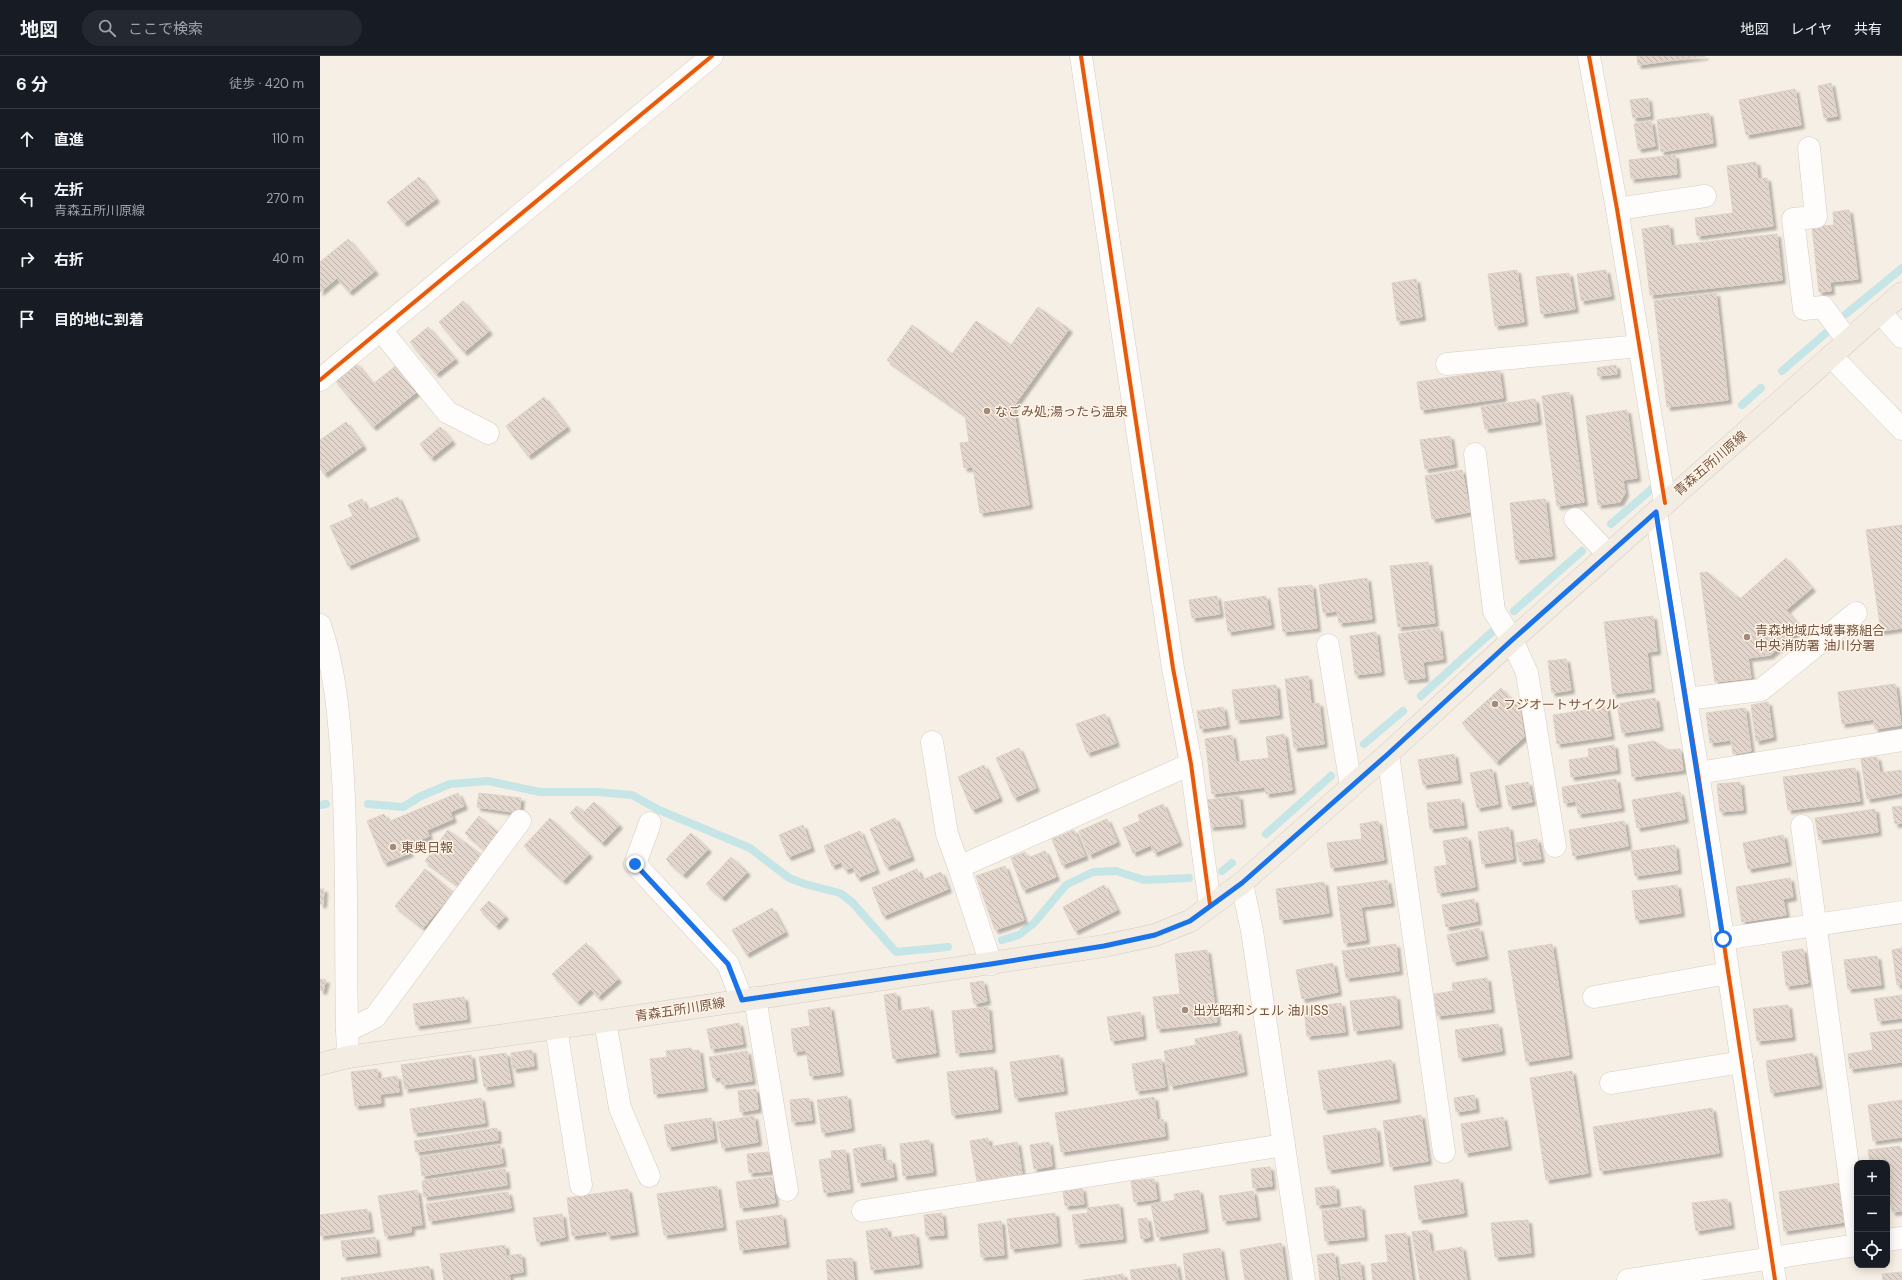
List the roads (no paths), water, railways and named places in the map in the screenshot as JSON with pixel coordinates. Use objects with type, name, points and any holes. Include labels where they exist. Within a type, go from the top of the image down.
[{"type":"main road","name":"青森五所川原線","points":[[320,1064],[348,1057],[605,1021],[1104,946],[1155,935],[1190,921],[1242,883],[1388,754],[1660,507],[1902,293]]},
{"type":"street","points":[[320,380],[712,56]]},
{"type":"street","points":[[1081,56],[1174,668],[1191,764],[1210,905]]},
{"type":"street","points":[[1589,56],[1618,209],[1640,346],[1686,699],[1775,1280]]},
{"type":"street","points":[[1808,148],[1816,217],[1793,220],[1804,309],[1823,307],[1848,341]]},
{"type":"street","points":[[1618,209],[1705,196]]},
{"type":"street","points":[[1880,312],[1902,337]]},
{"type":"street","points":[[381,330],[447,412],[488,434]]},
{"type":"street","points":[[1447,364],[1640,346]]},
{"type":"street","points":[[1831,356],[1902,429]]},
{"type":"street","points":[[1475,454],[1494,611],[1512,640],[1527,673],[1555,846]]},
{"type":"street","points":[[1575,519],[1608,554]]},
{"type":"street","points":[[1686,699],[1761,690],[1856,613]]},
{"type":"street","points":[[320,625],[326,642],[339,717],[344,785],[348,1057]]},
{"type":"street","points":[[1328,645],[1351,786]]},
{"type":"street","points":[[1698,773],[1902,740]]},
{"type":"street","points":[[932,742],[947,834],[991,964]]},
{"type":"street","points":[[1388,754],[1444,1152]]},
{"type":"street","points":[[959,867],[1191,764]]},
{"type":"street","points":[[347,1031],[375,1017],[520,821]]},
{"type":"street","points":[[650,823],[635,864],[728,964],[749,999],[787,1190]]},
{"type":"street","points":[[1802,826],[1854,1210]]},
{"type":"street","points":[[1242,883],[1252,931],[1304,1280]]},
{"type":"street","points":[[1723,939],[1902,912]]},
{"type":"street","points":[[1594,997],[1728,973]]},
{"type":"street","points":[[605,1021],[620,1108],[649,1176]]},
{"type":"street","points":[[556,1028],[581,1186]]},
{"type":"street","points":[[1611,1083],[1742,1062]]},
{"type":"street","points":[[863,1211],[1284,1145]]},
{"type":"street","points":[[1890,1240],[1902,1238]]},
{"type":"street","points":[[1628,1280],[1854,1245]]},
{"type":"waterway","points":[[1846,314],[1902,268]]},
{"type":"waterway","points":[[1782,371],[1826,333]]},
{"type":"waterway","points":[[1742,405],[1761,388]]},
{"type":"waterway","points":[[1611,524],[1654,487]]},
{"type":"waterway","points":[[1514,611],[1582,551]]},
{"type":"waterway","points":[[1421,696],[1493,631]]},
{"type":"waterway","points":[[1364,744],[1403,711]]},
{"type":"waterway","points":[[1266,834],[1331,776]]},
{"type":"waterway","points":[[368,804],[403,807],[421,796],[450,784],[488,781],[540,792],[597,792],[632,795],[659,810],[750,848],[789,878],[805,884],[840,893],[852,902],[896,952],[948,947]]},
{"type":"waterway","points":[[320,805],[326,804]]},
{"type":"waterway","points":[[1222,871],[1232,863]]},
{"type":"waterway","points":[[1002,940],[1019,935],[1034,923],[1066,885],[1093,872],[1116,871],[1144,880],[1189,878]]},
{"type":"place","name":"なごみ処;湯ったら温泉","points":[[987,411]]},
{"type":"place","name":"青森地域広域事務組合 中央消防署 油川分署","points":[[1747,637]]},
{"type":"place","name":"フジオートサイクル","points":[[1495,704]]},
{"type":"place","name":"東奥日報","points":[[393,847]]},
{"type":"place","name":"出光昭和シェル 油川SS","points":[[1185,1010]]}]
